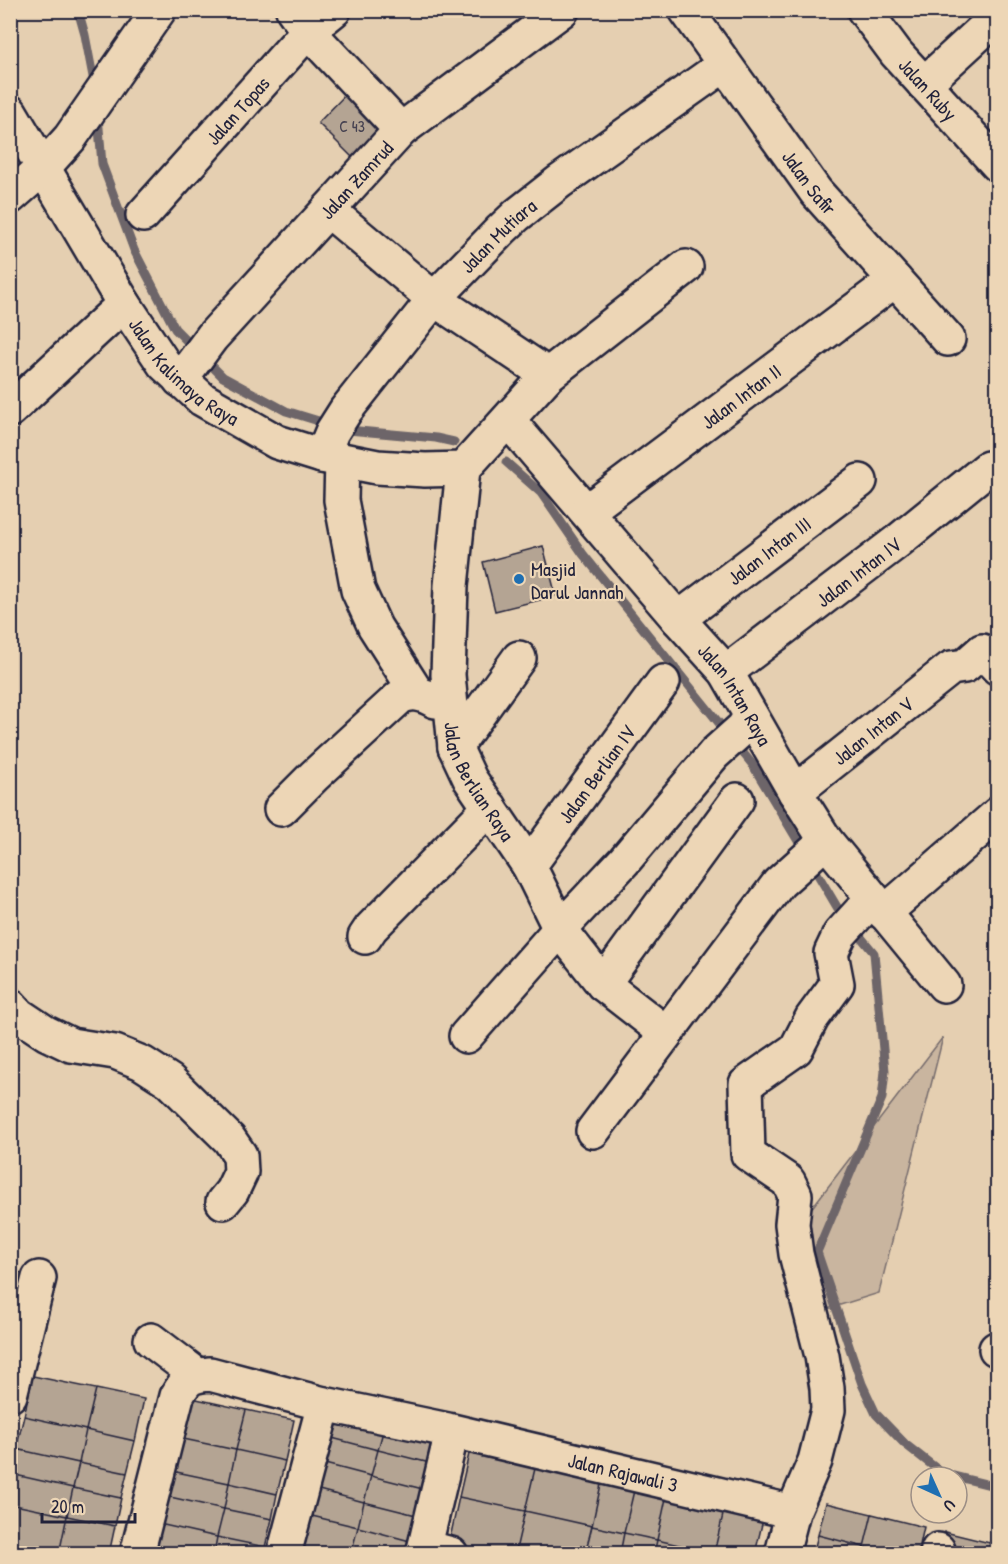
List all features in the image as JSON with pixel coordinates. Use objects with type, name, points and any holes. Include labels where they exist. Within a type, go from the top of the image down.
[{"type":"street","points":[[10,197],[43,168],[70,138],[159,10]]},
{"type":"street","name":"Jalan Topas","points":[[143,215],[300,21],[334,10]]},
{"type":"street","name":"Jalan Zamrud","points":[[193,362],[401,130],[562,10]]},
{"type":"street","name":"Jalan Safir","points":[[687,10],[816,192],[948,339]]},
{"type":"street","name":"Jalan Ruby","points":[[864,10],[896,53],[998,165]]},
{"type":"street","points":[[924,84],[998,16]]},
{"type":"street","points":[[300,21],[401,130]]},
{"type":"street","name":"Jalan Mutiara","points":[[335,440],[434,298],[517,215],[559,182],[724,65]]},
{"type":"street","name":"Jalan Kalimaya Raya","points":[[10,112],[124,304],[164,364],[193,362],[202,399],[277,442],[335,440],[376,467],[411,470],[465,467]]},
{"type":"street","points":[[328,210],[434,298],[548,375]]},
{"type":"street","points":[[465,467],[548,375],[686,267]]},
{"type":"street","name":"Jalan Intan II","points":[[587,511],[895,280]]},
{"type":"street","points":[[10,410],[124,304]]},
{"type":"street","name":"Jalan Intan Raya","points":[[501,427],[587,511],[726,672],[747,722],[795,792],[822,845],[864,915],[944,985]]},
{"type":"street","points":[[335,440],[342,500],[358,590],[375,627],[417,693]]},
{"type":"street","name":"Jalan Berlian Raya","points":[[465,467],[451,586],[448,675],[453,732],[470,779],[529,866],[560,929],[603,984],[666,1033]]},
{"type":"street","name":"Jalan Intan IV","points":[[726,672],[889,548],[988,468]]},
{"type":"street","name":"Jalan Intan III","points":[[678,619],[860,481]]},
{"type":"street","name":"Jalan Intan V","points":[[795,792],[951,668],[965,666],[982,651],[998,668]]},
{"type":"street","points":[[281,809],[399,697],[417,693],[439,704],[453,732],[519,658]]},
{"type":"street","name":"Jalan Berlian IV","points":[[529,866],[663,682]]},
{"type":"street","points":[[466,1036],[560,929],[624,861],[714,754],[747,722]]},
{"type":"street","points":[[603,984],[737,800]]},
{"type":"street","points":[[365,937],[371,928],[490,807]]},
{"type":"street","points":[[782,1554],[793,1512],[815,1461],[828,1410],[827,1388],[822,1356],[796,1254],[792,1224],[795,1195],[789,1181],[748,1154],[746,1084],[796,1050],[812,1018],[837,984],[831,953],[864,915],[998,814]]},
{"type":"street","points":[[592,1131],[779,884],[822,845]]},
{"type":"street","points":[[10,1005],[19,1015],[46,1033],[71,1045],[115,1052],[142,1063],[170,1081],[230,1139],[240,1155],[241,1172],[232,1191],[223,1202]]},
{"type":"street","points":[[10,1395],[39,1278]]},
{"type":"street","points":[[137,1554],[177,1396],[185,1382],[197,1375],[151,1340]]},
{"type":"street","name":"Jalan Rajawali 3","points":[[197,1375],[210,1374],[324,1404],[452,1431],[793,1512]]},
{"type":"street","points":[[284,1554],[324,1404]]},
{"type":"street","points":[[433,1551],[452,1431]]},
{"type":"shaded area","points":[[943,1037],[879,1293],[824,1310],[801,1222]]},
{"type":"building","points":[[348,92],[385,129],[355,160],[318,123]]},
{"type":"building","name":"Masjid Darul Jannah","points":[[543,546],[556,596],[495,611],[483,562]]},
{"type":"building","points":[[10,1270],[26,1274],[19,1300],[10,1298]]},
{"type":"building","points":[[33,1376],[96,1389],[86,1430],[24,1416]]},
{"type":"building","points":[[96,1389],[144,1399],[135,1441],[86,1430]]},
{"type":"building","points":[[183,1396],[246,1410],[236,1450],[174,1437]]},
{"type":"building","points":[[246,1410],[294,1420],[285,1461],[236,1450]]},
{"type":"building","points":[[339,1413],[385,1424],[378,1450],[332,1438]]},
{"type":"building","points":[[24,1416],[86,1430],[79,1463],[16,1449]]},
{"type":"building","points":[[385,1424],[436,1437],[430,1463],[378,1450]]},
{"type":"building","points":[[86,1430],[135,1441],[127,1473],[79,1463]]},
{"type":"building","points":[[174,1437],[236,1450],[229,1483],[167,1470]]},
{"type":"building","points":[[332,1438],[378,1450],[371,1476],[325,1464]]},
{"type":"building","points":[[471,1445],[537,1460],[525,1511],[459,1497]]},
{"type":"building","points":[[16,1449],[79,1463],[73,1488],[11,1474]]},
{"type":"building","points":[[236,1450],[285,1461],[277,1494],[229,1483]]},
{"type":"building","points":[[378,1450],[430,1463],[423,1489],[371,1476]]},
{"type":"building","points":[[537,1460],[603,1475],[592,1526],[525,1511]]},
{"type":"building","points":[[79,1463],[127,1473],[121,1498],[73,1488]]},
{"type":"building","points":[[325,1464],[371,1476],[364,1502],[319,1490]]},
{"type":"building","points":[[167,1470],[229,1483],[224,1509],[161,1495]]},
{"type":"building","points":[[11,1474],[73,1488],[67,1516],[10,1504]]},
{"type":"building","points":[[603,1475],[636,1482],[624,1533],[592,1526]]},
{"type":"building","points":[[371,1476],[423,1489],[416,1515],[364,1502]]},
{"type":"building","points":[[636,1482],[668,1489],[657,1540],[624,1533]]},
{"type":"building","points":[[229,1483],[277,1494],[272,1519],[224,1509]]},
{"type":"building","points":[[73,1488],[121,1498],[115,1526],[67,1516]]},
{"type":"building","points":[[668,1489],[726,1502],[714,1553],[657,1540]]},
{"type":"building","points":[[319,1490],[364,1502],[358,1527],[312,1516]]},
{"type":"building","points":[[161,1495],[224,1509],[217,1537],[155,1523]]},
{"type":"building","points":[[459,1497],[525,1511],[515,1554],[495,1554],[449,1543]]},
{"type":"building","points":[[364,1502],[416,1515],[410,1541],[358,1527]]},
{"type":"building","points":[[726,1502],[765,1511],[755,1554],[714,1553]]},
{"type":"building","points":[[826,1503],[872,1514],[864,1547],[818,1535]]},
{"type":"building","points":[[10,1504],[67,1516],[59,1554],[49,1554],[10,1545]]},
{"type":"building","points":[[224,1509],[272,1519],[265,1547],[217,1537]]},
{"type":"building","points":[[525,1511],[592,1526],[585,1554],[515,1554]]},
{"type":"building","points":[[872,1514],[924,1527],[918,1554],[891,1554],[864,1547]]},
{"type":"building","points":[[67,1516],[115,1526],[109,1554],[59,1554]]},
{"type":"building","points":[[312,1516],[358,1527],[351,1554],[326,1554],[304,1548]]},
{"type":"building","points":[[998,1518],[998,1545],[990,1543]]},
{"type":"building","points":[[155,1523],[217,1537],[214,1554],[148,1554]]},
{"type":"building","points":[[592,1526],[624,1533],[620,1554],[585,1554]]},
{"type":"building","points":[[358,1527],[410,1541],[406,1554],[351,1554]]},
{"type":"building","points":[[945,1532],[990,1543],[988,1554],[939,1554]]},
{"type":"building","points":[[624,1533],[657,1540],[654,1554],[620,1554]]},
{"type":"building","points":[[818,1535],[864,1547],[862,1554],[813,1554]]},
{"type":"building","points":[[217,1537],[265,1547],[264,1554],[214,1554]]},
{"type":"building","points":[[657,1540],[714,1553],[714,1554],[654,1554]]},
{"type":"building","points":[[864,1547],[891,1554],[862,1554]]},
{"type":"waterway","points":[[78,10],[95,87]]},
{"type":"waterway","points":[[98,116],[102,164],[134,250],[175,329],[223,377],[286,411],[348,430],[436,438],[454,442]]},
{"type":"waterway","points":[[506,462],[541,493],[583,554],[752,764],[804,851]]},
{"type":"waterway","points":[[811,863],[840,912],[874,953],[885,1071],[882,1098],[817,1252],[862,1384],[876,1414],[905,1444],[942,1473],[998,1487]]},
{"type":"place","name":"Masjid Darul Jannah","points":[[519,579]]}]
